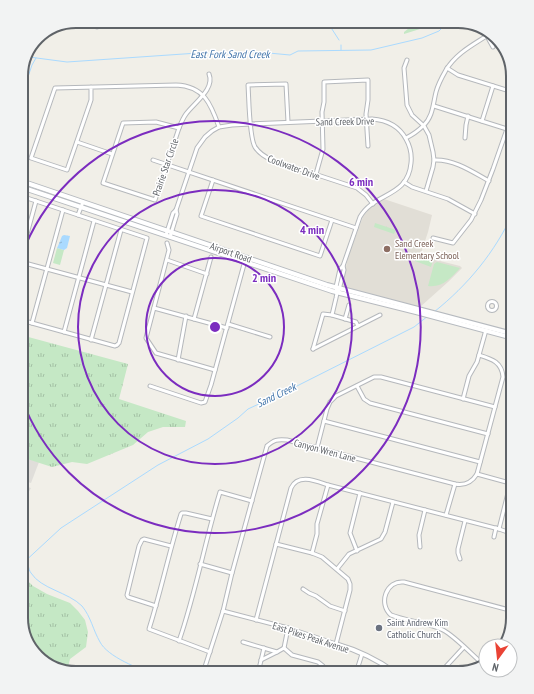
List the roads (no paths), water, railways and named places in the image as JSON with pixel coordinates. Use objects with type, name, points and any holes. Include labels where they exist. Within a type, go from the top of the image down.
[{"type":"main road","name":"Airport Road","points":[[28,184],[82,205]]},
{"type":"main road","name":"Airport Road","points":[[28,189],[82,205],[337,293],[416,310]]},
{"type":"main road","name":"Airport Road","points":[[245,260],[506,336]]},
{"type":"main road","name":"Airport Road","points":[[486,329],[506,333]]},
{"type":"street","points":[[332,315],[344,270],[343,266],[362,213],[372,204],[393,192],[404,182],[409,171],[411,161],[410,148],[406,138],[418,131],[429,119],[434,106],[438,87],[447,68],[463,51],[486,37]]},
{"type":"street","points":[[489,39],[493,47]]},
{"type":"street","points":[[407,60],[404,68],[407,105],[412,115],[424,126],[431,141],[434,160],[426,191]]},
{"type":"street","points":[[447,68],[458,75],[506,90]]},
{"type":"street","name":"Prairie Star Circle","points":[[179,128],[156,122],[123,123],[102,183],[155,200],[184,116],[208,89],[211,79],[209,74]]},
{"type":"street","points":[[316,174],[323,152],[322,112],[324,102],[324,82],[368,80],[369,96],[366,110],[368,146]]},
{"type":"street","name":"Coolwater Drive","points":[[288,122],[286,84],[248,85],[253,148],[269,158],[360,190],[366,195],[372,204]]},
{"type":"street","points":[[91,87],[91,100],[67,170],[31,158],[55,88],[91,87],[180,85],[192,88],[203,95],[211,105],[220,127]]},
{"type":"street","points":[[482,121],[493,86]]},
{"type":"street","points":[[434,106],[506,129]]},
{"type":"street","points":[[465,138],[468,116]]},
{"type":"street","name":"Sand Creek Drive","points":[[168,234],[177,214],[176,210],[200,144],[208,134],[220,127],[232,125],[366,119],[381,120],[389,123],[400,131],[406,138]]},
{"type":"street","points":[[433,238],[453,243],[467,226],[489,181],[506,132]]},
{"type":"street","points":[[76,142],[112,154]]},
{"type":"street","points":[[153,160],[356,228]]},
{"type":"street","points":[[434,160],[446,161],[457,165],[489,181]]},
{"type":"street","points":[[213,180],[201,216],[320,256],[332,220]]},
{"type":"street","points":[[404,182],[412,187],[448,199],[474,214]]},
{"type":"street","points":[[28,198],[147,238],[118,346],[28,322]]},
{"type":"street","points":[[28,230],[36,201]]},
{"type":"street","points":[[78,215],[82,205]]},
{"type":"street","points":[[32,323],[63,210]]},
{"type":"street","points":[[64,332],[94,221]]},
{"type":"street","points":[[91,340],[121,230]]},
{"type":"street","points":[[167,243],[169,250],[146,338],[156,353],[215,370]]},
{"type":"street","points":[[194,319],[211,257]]},
{"type":"street","points":[[166,260],[207,274]]},
{"type":"street","points":[[150,386],[201,403],[206,400],[228,326],[245,260]]},
{"type":"street","points":[[28,264],[132,292]]},
{"type":"street","points":[[345,319],[349,306]]},
{"type":"street","points":[[154,308],[270,337]]},
{"type":"street","points":[[358,326],[356,322],[323,314],[313,350],[380,315]]},
{"type":"street","points":[[178,360],[186,316]]},
{"type":"street","points":[[463,399],[469,376],[476,365],[486,329]]},
{"type":"street","name":"Canyon Wren Lane","points":[[205,666],[223,611],[267,446],[271,442],[277,440],[287,440],[454,484],[462,485],[470,483],[477,474],[503,377],[501,366],[492,359],[479,355]]},
{"type":"street","points":[[317,448],[330,402],[336,396],[372,378],[381,377],[495,407]]},
{"type":"street","points":[[357,386],[364,399],[370,403],[488,434]]},
{"type":"street","points":[[324,421],[480,462]]},
{"type":"street","points":[[477,474],[506,482]]},
{"type":"street","points":[[256,620],[291,488],[294,483],[299,480],[306,479],[328,484],[506,532]]},
{"type":"street","points":[[312,553],[328,484]]},
{"type":"street","points":[[446,515],[454,484]]},
{"type":"street","points":[[179,641],[188,613],[220,492],[252,501]]},
{"type":"street","points":[[357,551],[350,533],[360,493]]},
{"type":"street","points":[[494,537],[506,497]]},
{"type":"street","points":[[337,569],[347,556],[379,541],[383,537],[393,502]]},
{"type":"street","points":[[420,547],[419,535],[425,510]]},
{"type":"street","points":[[210,652],[149,629],[171,546],[182,513],[212,519]]},
{"type":"street","points":[[460,558],[458,549],[465,521]]},
{"type":"street","points":[[156,606],[126,595],[139,546],[142,540],[144,539],[171,546]]},
{"type":"street","points":[[276,544],[322,556],[348,578],[350,590],[336,644]]},
{"type":"street","points":[[200,564],[232,573]]},
{"type":"street","points":[[478,660],[450,634],[440,628],[391,615],[385,607],[388,588],[394,583],[404,582],[506,609]]},
{"type":"street","points":[[303,589],[330,606],[345,611]]},
{"type":"street","name":"East Pikes Peak Avenue","points":[[223,611],[288,628],[336,644],[362,654],[385,666]]},
{"type":"street","points":[[261,660],[284,648],[288,628]]},
{"type":"street","points":[[243,642],[277,652]]},
{"type":"street","points":[[446,666],[464,647]]},
{"type":"street","points":[[260,666],[264,648]]},
{"type":"street","points":[[284,648],[292,655],[318,662],[324,666]]},
{"type":"street","points":[[358,666],[362,654]]},
{"type":"water","points":[[62,236],[70,236],[67,248],[64,250],[57,248]]},
{"type":"waterway","points":[[331,28],[339,40]]},
{"type":"waterway","name":"East Fork Sand Creek","points":[[32,57],[67,62],[198,53],[233,54],[258,52],[290,55],[298,51],[371,50],[422,38],[439,31],[442,28]]},
{"type":"waterway","name":"East Fork Sand Creek","points":[[341,45],[341,50]]},
{"type":"waterway","points":[[28,77],[36,58]]},
{"type":"waterway","name":"Sand Creek","points":[[434,312],[458,291],[480,267],[506,227]]},
{"type":"waterway","name":"Sand Creek","points":[[28,559],[61,528],[158,465],[208,439],[248,409],[414,327],[428,316]]},
{"type":"waterway","points":[[28,558],[28,564]]},
{"type":"waterway","points":[[28,564],[31,573],[41,583],[70,597],[82,606],[104,647],[116,657],[132,666]]},
{"type":"place","name":"Sand Creek Elementary School","points":[[387,249]]},
{"type":"place","name":"Saint Andrew Kim Catholic Church","points":[[379,628]]}]
